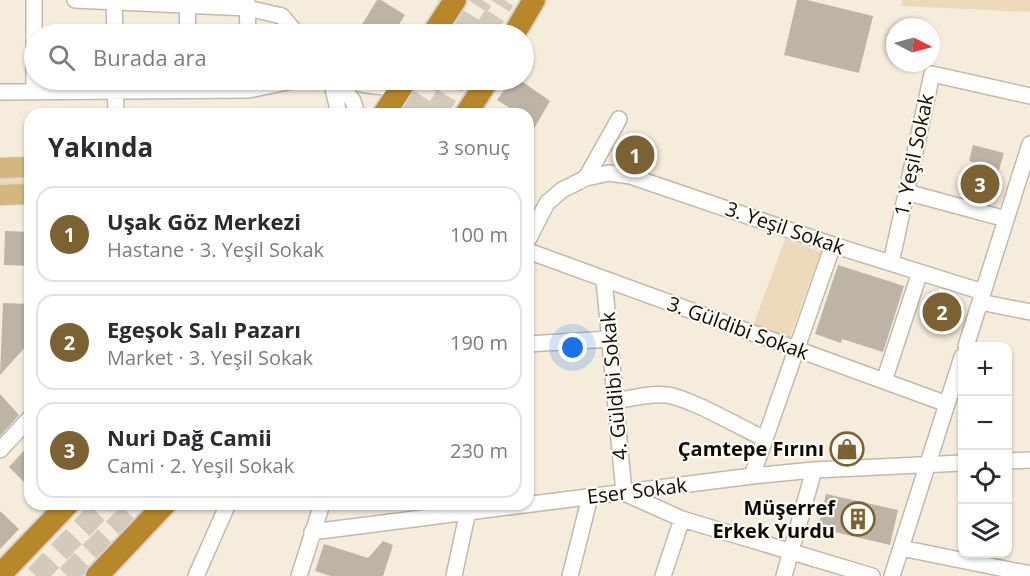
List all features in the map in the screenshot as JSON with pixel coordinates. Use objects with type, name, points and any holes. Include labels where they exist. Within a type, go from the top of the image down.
[{"type":"highway","points":[[439,24],[454,0]]},
{"type":"highway","points":[[520,24],[534,0]]},
{"type":"highway","points":[[388,108],[399,90]]},
{"type":"highway","points":[[470,108],[482,90]]},
{"type":"highway","points":[[0,575],[62,510]]},
{"type":"highway","points":[[97,576],[159,510]]},
{"type":"main road","points":[[0,168],[24,167]]},
{"type":"main road","points":[[0,195],[24,194]]},
{"type":"street","points":[[34,0],[34,24]]},
{"type":"street","points":[[75,0],[247,4],[282,16],[289,24]]},
{"type":"street","points":[[114,1],[115,24]]},
{"type":"street","points":[[187,24],[188,2]]},
{"type":"street","points":[[247,4],[248,24]]},
{"type":"street","name":"1. Yeşil Sokak","points":[[891,263],[932,74],[1030,96]]},
{"type":"street","points":[[0,92],[48,90]]},
{"type":"street","points":[[115,90],[116,108]]},
{"type":"street","points":[[335,90],[338,108]]},
{"type":"street","points":[[343,90],[353,101],[355,108]]},
{"type":"street","points":[[534,228],[547,203],[562,190],[586,178],[619,119]]},
{"type":"street","points":[[967,342],[1030,144]]},
{"type":"street","name":"3. Yeşil Sokak","points":[[586,178],[609,173],[630,176],[920,272],[981,297],[1030,312]]},
{"type":"street","points":[[906,192],[1006,219]]},
{"type":"street","points":[[752,476],[833,245]]},
{"type":"street","name":"3. Güldibi Sokak","points":[[534,253],[948,404]]},
{"type":"street","points":[[884,381],[920,272]]},
{"type":"street","name":"4. Güldibi Sokak","points":[[604,279],[624,494]]},
{"type":"street","points":[[534,344],[610,339]]},
{"type":"street","points":[[892,576],[958,373]]},
{"type":"street","points":[[615,401],[641,396],[668,395],[689,402],[765,439]]},
{"type":"street","points":[[0,450],[24,424]]},
{"type":"street","points":[[1012,461],[1030,460]]},
{"type":"street","name":"Eser Sokak","points":[[534,503],[624,494],[752,476],[814,470],[958,463]]},
{"type":"street","points":[[784,576],[814,470]]},
{"type":"street","points":[[624,494],[682,519],[872,576]]},
{"type":"street","points":[[570,576],[590,497]]},
{"type":"street","points":[[196,576],[225,510]]},
{"type":"street","points":[[299,576],[320,510]]},
{"type":"street","name":"Eser Sokak","points":[[312,532],[462,510]]},
{"type":"street","points":[[454,576],[469,510]]},
{"type":"street","points":[[663,576],[682,519]]},
{"type":"street","points":[[901,548],[982,570],[1030,574]]},
{"type":"shaded area","points":[[902,0],[1030,0],[1030,12],[901,6]]},
{"type":"shaded area","points":[[24,174],[24,184],[0,185],[0,175]]},
{"type":"shaded area","points":[[785,239],[821,252],[788,342],[752,329]]},
{"type":"building","points":[[377,0],[381,0],[405,15],[399,24],[362,24]]},
{"type":"building","points":[[797,0],[807,0],[873,16],[859,73],[784,55]]},
{"type":"building","points":[[504,90],[534,90],[550,101],[534,129],[534,108],[510,108],[497,100]]},
{"type":"building","points":[[973,145],[1004,153],[996,180],[1000,188],[976,201],[971,199],[960,180],[987,166],[969,161]]},
{"type":"building","points":[[5,231],[24,232],[24,266],[4,265]]},
{"type":"building","points":[[838,265],[904,286],[883,352],[842,339],[841,343],[815,334]]},
{"type":"building","points":[[3,303],[24,304],[24,349],[0,375]]},
{"type":"building","points":[[0,394],[19,415],[0,436]]},
{"type":"building","points":[[24,451],[24,482],[9,467]]},
{"type":"building","name":"Müşerref Erkek Yurdu","points":[[826,494],[898,510],[890,545],[818,528]]},
{"type":"building","points":[[0,511],[19,529],[0,549]]},
{"type":"building","points":[[383,541],[393,545],[383,576],[331,576],[315,571],[324,544],[368,558]]},
{"type":"tunnel","points":[[466,24],[482,0]]},
{"type":"tunnel","points":[[489,24],[504,0]]},
{"type":"tunnel","points":[[413,108],[425,90]]},
{"type":"tunnel","points":[[439,108],[450,90]]},
{"type":"tunnel","points":[[36,576],[99,510]]},
{"type":"tunnel","points":[[67,576],[133,510]]},
{"type":"place","name":"Uşak Göz Merkezi","points":[[635,155]]},
{"type":"place","name":"Nuri Dağ Camii","points":[[980,184]]},
{"type":"place","name":"Egeşok Salı Pazarı","points":[[942,312]]},
{"type":"place","name":"Çamtepe Fırını","points":[[847,449]]},
{"type":"place","name":"Müşerref Erkek Yurdu","points":[[858,519]]}]
